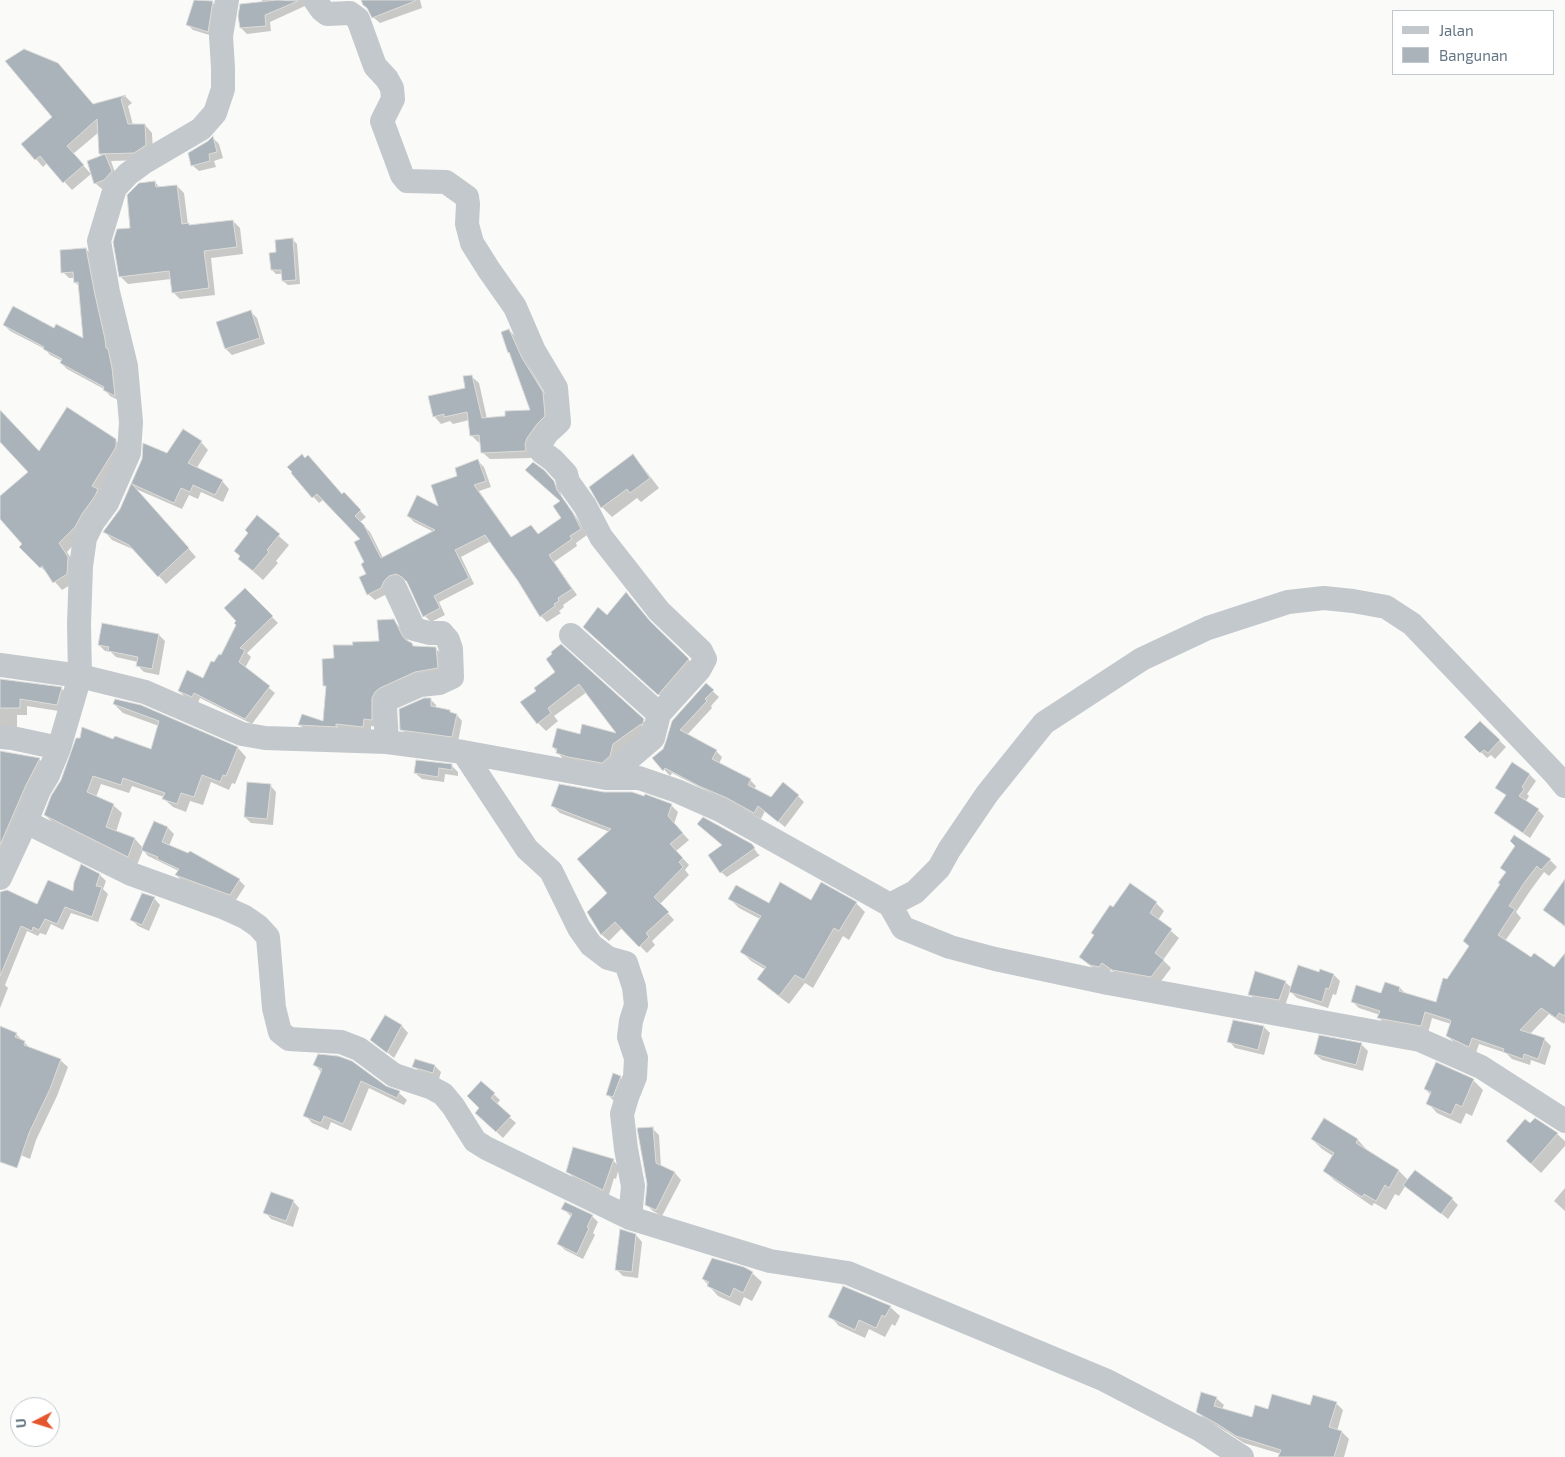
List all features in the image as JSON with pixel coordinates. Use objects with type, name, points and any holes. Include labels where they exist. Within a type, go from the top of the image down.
[{"type":"street","points":[[0,878],[59,748],[80,676],[81,566],[85,538],[93,522],[107,504],[129,453],[131,422],[126,366],[108,292],[99,241],[115,188],[128,174],[143,163],[201,129],[215,113],[223,89],[221,36],[227,0]]},
{"type":"street","points":[[315,0],[327,14],[350,13],[358,19],[375,66],[387,79],[392,88],[393,100],[382,121],[402,175],[407,180],[446,182],[467,197],[466,224],[472,243],[515,307],[534,351],[556,388],[559,422],[548,432],[539,445],[542,452],[553,460],[566,474],[568,482],[585,506],[601,537],[659,611],[701,651],[705,659],[699,670],[660,714],[653,738],[606,778]]},
{"type":"street","points":[[387,742],[384,708],[386,700],[420,685],[439,683],[452,678],[451,649],[448,640],[442,633],[429,633],[414,629],[395,588]]},
{"type":"street","points":[[890,905],[915,892],[939,868],[987,794],[1044,723],[1142,659],[1208,628],[1288,602],[1324,598],[1354,601],[1386,607],[1399,615],[1412,624],[1565,786]]},
{"type":"street","points":[[571,635],[660,714]]},
{"type":"street","points":[[0,665],[80,676],[144,692],[242,734],[265,738],[387,742],[463,752],[606,778],[639,778],[677,790],[720,810],[890,905],[903,928],[950,947],[995,959],[1118,985],[1420,1040],[1481,1067],[1565,1121]]},
{"type":"street","points":[[0,737],[59,748]]},
{"type":"street","points":[[463,752],[526,849],[551,871],[576,922],[591,945],[608,958],[626,963],[634,987],[636,1005],[629,1036],[636,1058],[635,1077],[622,1114],[633,1186],[630,1218]]},
{"type":"street","points":[[26,822],[131,874],[225,908],[245,917],[258,926],[268,937],[274,1008],[280,1032],[289,1039],[341,1042],[359,1049],[394,1075],[443,1094],[453,1106],[475,1142],[486,1148],[630,1218],[770,1260],[848,1273],[1105,1380],[1199,1429],[1242,1457]]},
{"type":"building","points":[[194,0],[213,1],[208,32],[186,25]]},
{"type":"building","points":[[277,0],[298,1],[265,15],[266,26],[240,28],[238,16],[240,4]]},
{"type":"building","points":[[361,0],[415,0],[415,1],[372,18]]},
{"type":"building","points":[[24,49],[58,63],[93,104],[126,95],[121,99],[128,124],[145,124],[146,145],[134,153],[99,154],[97,119],[67,146],[84,165],[63,183],[40,156],[35,160],[21,144],[52,117],[5,61]]},
{"type":"building","points":[[213,136],[217,152],[209,154],[210,161],[191,166],[188,153]]},
{"type":"building","points":[[105,154],[112,171],[104,180],[94,184],[87,161]]},
{"type":"building","points":[[155,181],[156,187],[177,185],[182,224],[189,223],[189,225],[233,220],[237,247],[204,251],[209,288],[172,293],[169,271],[119,277],[113,242],[117,229],[130,228],[127,195],[139,183]]},
{"type":"building","points":[[293,238],[296,280],[282,281],[281,270],[271,270],[269,253],[276,252],[275,240]]},
{"type":"building","points":[[86,248],[106,348],[108,349],[112,368],[115,396],[103,390],[104,387],[60,363],[62,359],[43,349],[44,347],[3,325],[13,306],[54,328],[56,324],[83,338],[78,282],[74,283],[73,272],[61,273],[60,250]]},
{"type":"building","points":[[251,310],[260,338],[225,349],[216,322]]},
{"type":"building","points":[[509,329],[522,358],[543,392],[545,416],[527,438],[525,444],[526,451],[481,453],[479,435],[470,436],[467,412],[444,417],[444,414],[433,417],[428,396],[465,388],[463,376],[472,375],[482,418],[505,416],[505,411],[530,410],[501,332]]},
{"type":"building","points":[[67,407],[116,439],[116,447],[92,486],[98,489],[95,496],[75,527],[59,543],[68,557],[67,574],[53,583],[42,566],[40,568],[19,547],[22,544],[0,519],[0,496],[28,472],[0,442],[0,410],[39,451]]},
{"type":"building","points":[[183,429],[202,441],[188,463],[223,480],[215,495],[193,485],[190,492],[181,488],[174,503],[132,484],[189,548],[158,577],[129,545],[103,532],[120,509],[142,459],[143,443],[167,453]]},
{"type":"building","points":[[302,454],[305,458],[308,455],[342,494],[344,492],[361,510],[355,516],[364,525],[381,558],[435,530],[407,516],[417,495],[438,506],[431,485],[457,476],[455,468],[478,459],[486,481],[474,485],[511,537],[531,525],[538,534],[561,518],[553,506],[560,501],[525,470],[533,462],[554,481],[557,490],[573,513],[581,529],[570,536],[572,539],[549,555],[572,589],[558,598],[559,601],[554,604],[555,606],[540,617],[518,581],[485,535],[455,550],[469,578],[434,596],[440,608],[423,617],[407,582],[396,574],[389,576],[381,588],[367,595],[359,577],[366,574],[361,564],[364,562],[354,542],[360,539],[317,494],[312,498],[287,467]]},
{"type":"building","points":[[633,454],[650,478],[630,493],[627,489],[601,508],[589,487]]},
{"type":"building","points":[[257,515],[280,534],[267,550],[269,552],[253,571],[238,559],[240,556],[234,551],[248,533],[245,530]]},
{"type":"building","points":[[245,588],[273,616],[240,648],[245,650],[239,662],[270,686],[245,719],[194,693],[192,697],[178,691],[187,670],[203,678],[211,661],[214,662],[219,654],[221,655],[236,625],[234,623],[236,621],[224,608]]},
{"type":"building","points":[[626,592],[650,621],[689,659],[658,695],[583,627],[598,607],[607,615]]},
{"type":"building","points":[[394,619],[402,635],[413,646],[436,647],[438,668],[415,672],[380,688],[372,698],[372,720],[364,719],[363,727],[336,724],[338,727],[298,725],[302,714],[323,721],[326,686],[323,686],[322,659],[334,658],[333,645],[353,645],[352,642],[379,641],[377,620]]},
{"type":"building","points":[[102,623],[159,634],[152,669],[136,666],[138,657],[108,651],[109,647],[98,645]]},
{"type":"building","points":[[561,644],[644,719],[642,726],[641,724],[613,744],[610,756],[602,763],[568,757],[556,753],[557,749],[552,747],[557,728],[580,734],[582,724],[616,733],[579,684],[548,708],[551,713],[537,724],[520,702],[536,691],[534,688],[555,672],[546,659]]},
{"type":"building","points":[[0,679],[62,687],[57,705],[20,699],[20,708],[0,708]]},
{"type":"building","points":[[706,683],[714,690],[705,699],[707,701],[680,730],[717,750],[712,759],[751,779],[748,785],[771,797],[783,782],[799,795],[778,822],[758,806],[754,813],[665,768],[663,771],[652,758],[663,749],[672,721]]},
{"type":"building","points":[[424,698],[431,698],[431,706],[450,710],[450,712],[457,714],[452,737],[400,730],[399,709]]},
{"type":"building","points":[[115,699],[141,705],[238,747],[226,776],[223,775],[220,782],[202,775],[194,797],[181,793],[177,804],[162,799],[165,793],[123,778],[121,785],[93,776],[87,792],[114,804],[106,827],[135,838],[128,857],[44,815],[51,796],[61,780],[76,738],[80,738],[82,727],[113,739],[115,736],[151,749],[159,721],[113,704]]},
{"type":"building","points":[[1480,721],[1500,740],[1488,753],[1484,750],[1480,753],[1464,737]]},
{"type":"building","points":[[0,751],[40,758],[0,845]]},
{"type":"building","points":[[416,760],[452,764],[452,770],[439,768],[438,777],[414,773]]},
{"type":"building","points":[[1512,762],[1530,774],[1519,796],[1539,809],[1523,833],[1494,813],[1506,795],[1495,788]]},
{"type":"building","points":[[247,782],[271,784],[267,819],[244,817]]},
{"type":"building","points":[[559,784],[604,792],[632,792],[644,796],[645,794],[672,804],[668,816],[683,833],[670,844],[683,858],[679,862],[683,867],[654,897],[669,912],[646,933],[649,937],[639,947],[615,922],[601,935],[587,912],[607,893],[577,859],[611,829],[551,806]]},
{"type":"building","points":[[703,817],[752,844],[755,848],[720,873],[708,855],[722,845],[697,824]]},
{"type":"building","points":[[154,821],[168,827],[162,842],[188,853],[190,851],[240,879],[230,895],[175,875],[179,869],[141,850]]},
{"type":"building","points":[[1514,835],[1551,859],[1541,870],[1537,866],[1524,883],[1509,906],[1515,909],[1498,935],[1531,957],[1534,953],[1554,967],[1565,953],[1565,1016],[1559,1013],[1556,1018],[1541,1008],[1520,1030],[1545,1038],[1538,1059],[1524,1054],[1523,1059],[1503,1052],[1504,1049],[1472,1038],[1469,1047],[1446,1036],[1450,1020],[1425,1012],[1421,1026],[1377,1018],[1380,1011],[1351,1002],[1356,985],[1381,993],[1385,982],[1400,987],[1399,991],[1436,1002],[1443,978],[1447,979],[1469,946],[1463,941],[1506,872],[1500,868],[1515,846],[1510,841]]},
{"type":"building","points":[[81,864],[100,874],[96,886],[102,887],[92,917],[65,907],[57,924],[45,919],[39,930],[33,927],[32,931],[21,926],[0,976],[0,892],[7,890],[37,904],[48,880],[73,891],[74,882]]},
{"type":"building","points":[[1565,879],[1565,926],[1543,910]]},
{"type":"building","points":[[780,882],[811,900],[821,882],[857,902],[839,931],[834,928],[804,980],[795,975],[779,996],[757,979],[766,967],[740,952],[761,916],[728,899],[736,885],[769,903]]},
{"type":"building","points":[[1130,883],[1157,902],[1150,913],[1172,929],[1155,953],[1164,960],[1151,977],[1112,970],[1102,963],[1099,967],[1090,965],[1079,957],[1094,935],[1091,933],[1110,905],[1113,907]]},
{"type":"building","points":[[142,893],[155,897],[142,925],[130,920]]},
{"type":"building","points":[[1298,965],[1319,972],[1320,969],[1334,974],[1329,989],[1326,988],[1322,1002],[1289,992]]},
{"type":"building","points":[[1255,971],[1286,981],[1279,1000],[1248,995]]},
{"type":"building","points":[[385,1015],[402,1025],[387,1053],[370,1040]]},
{"type":"building","points":[[1233,1020],[1264,1026],[1258,1050],[1227,1042]]},
{"type":"building","points":[[0,1026],[17,1033],[15,1037],[25,1041],[24,1045],[61,1059],[50,1089],[29,1133],[17,1168],[0,1162]]},
{"type":"building","points":[[1319,1035],[1362,1043],[1356,1065],[1314,1054]]},
{"type":"building","points":[[318,1054],[338,1056],[352,1061],[386,1086],[400,1091],[397,1098],[361,1081],[343,1124],[324,1116],[321,1123],[303,1116],[322,1069],[313,1065]]},
{"type":"building","points":[[415,1059],[435,1065],[433,1073],[412,1067]]},
{"type":"building","points":[[1436,1062],[1474,1079],[1462,1107],[1456,1104],[1451,1115],[1426,1104],[1431,1092],[1424,1089]]},
{"type":"building","points":[[613,1073],[621,1076],[613,1097],[606,1095]]},
{"type":"building","points":[[481,1081],[495,1093],[491,1098],[511,1116],[496,1132],[475,1113],[479,1108],[467,1096]]},
{"type":"building","points":[[1324,1118],[1358,1139],[1356,1143],[1399,1170],[1389,1188],[1385,1185],[1376,1201],[1364,1194],[1362,1197],[1323,1171],[1334,1153],[1311,1139]]},
{"type":"building","points":[[1535,1118],[1558,1133],[1531,1164],[1506,1141],[1525,1119],[1530,1123]]},
{"type":"building","points":[[653,1127],[656,1163],[675,1172],[656,1210],[645,1205],[647,1184],[637,1128]]},
{"type":"building","points":[[573,1147],[614,1159],[603,1190],[566,1172]]},
{"type":"building","points":[[1415,1170],[1453,1198],[1441,1214],[1403,1185]]},
{"type":"building","points":[[271,1192],[294,1200],[286,1221],[263,1213]]},
{"type":"building","points":[[565,1202],[593,1215],[577,1254],[557,1244],[572,1214],[561,1209]]},
{"type":"building","points":[[620,1229],[636,1234],[632,1272],[615,1270]]},
{"type":"building","points":[[712,1258],[744,1267],[753,1272],[743,1293],[734,1288],[730,1297],[707,1286],[709,1282],[702,1279]]},
{"type":"building","points":[[843,1286],[891,1306],[885,1317],[882,1315],[876,1328],[859,1320],[855,1330],[828,1317]]},
{"type":"building","points":[[1201,1392],[1217,1397],[1214,1406],[1252,1417],[1255,1405],[1268,1409],[1272,1394],[1310,1405],[1313,1395],[1337,1402],[1329,1427],[1342,1431],[1334,1457],[1278,1457],[1281,1450],[1236,1436],[1196,1412]]}]
